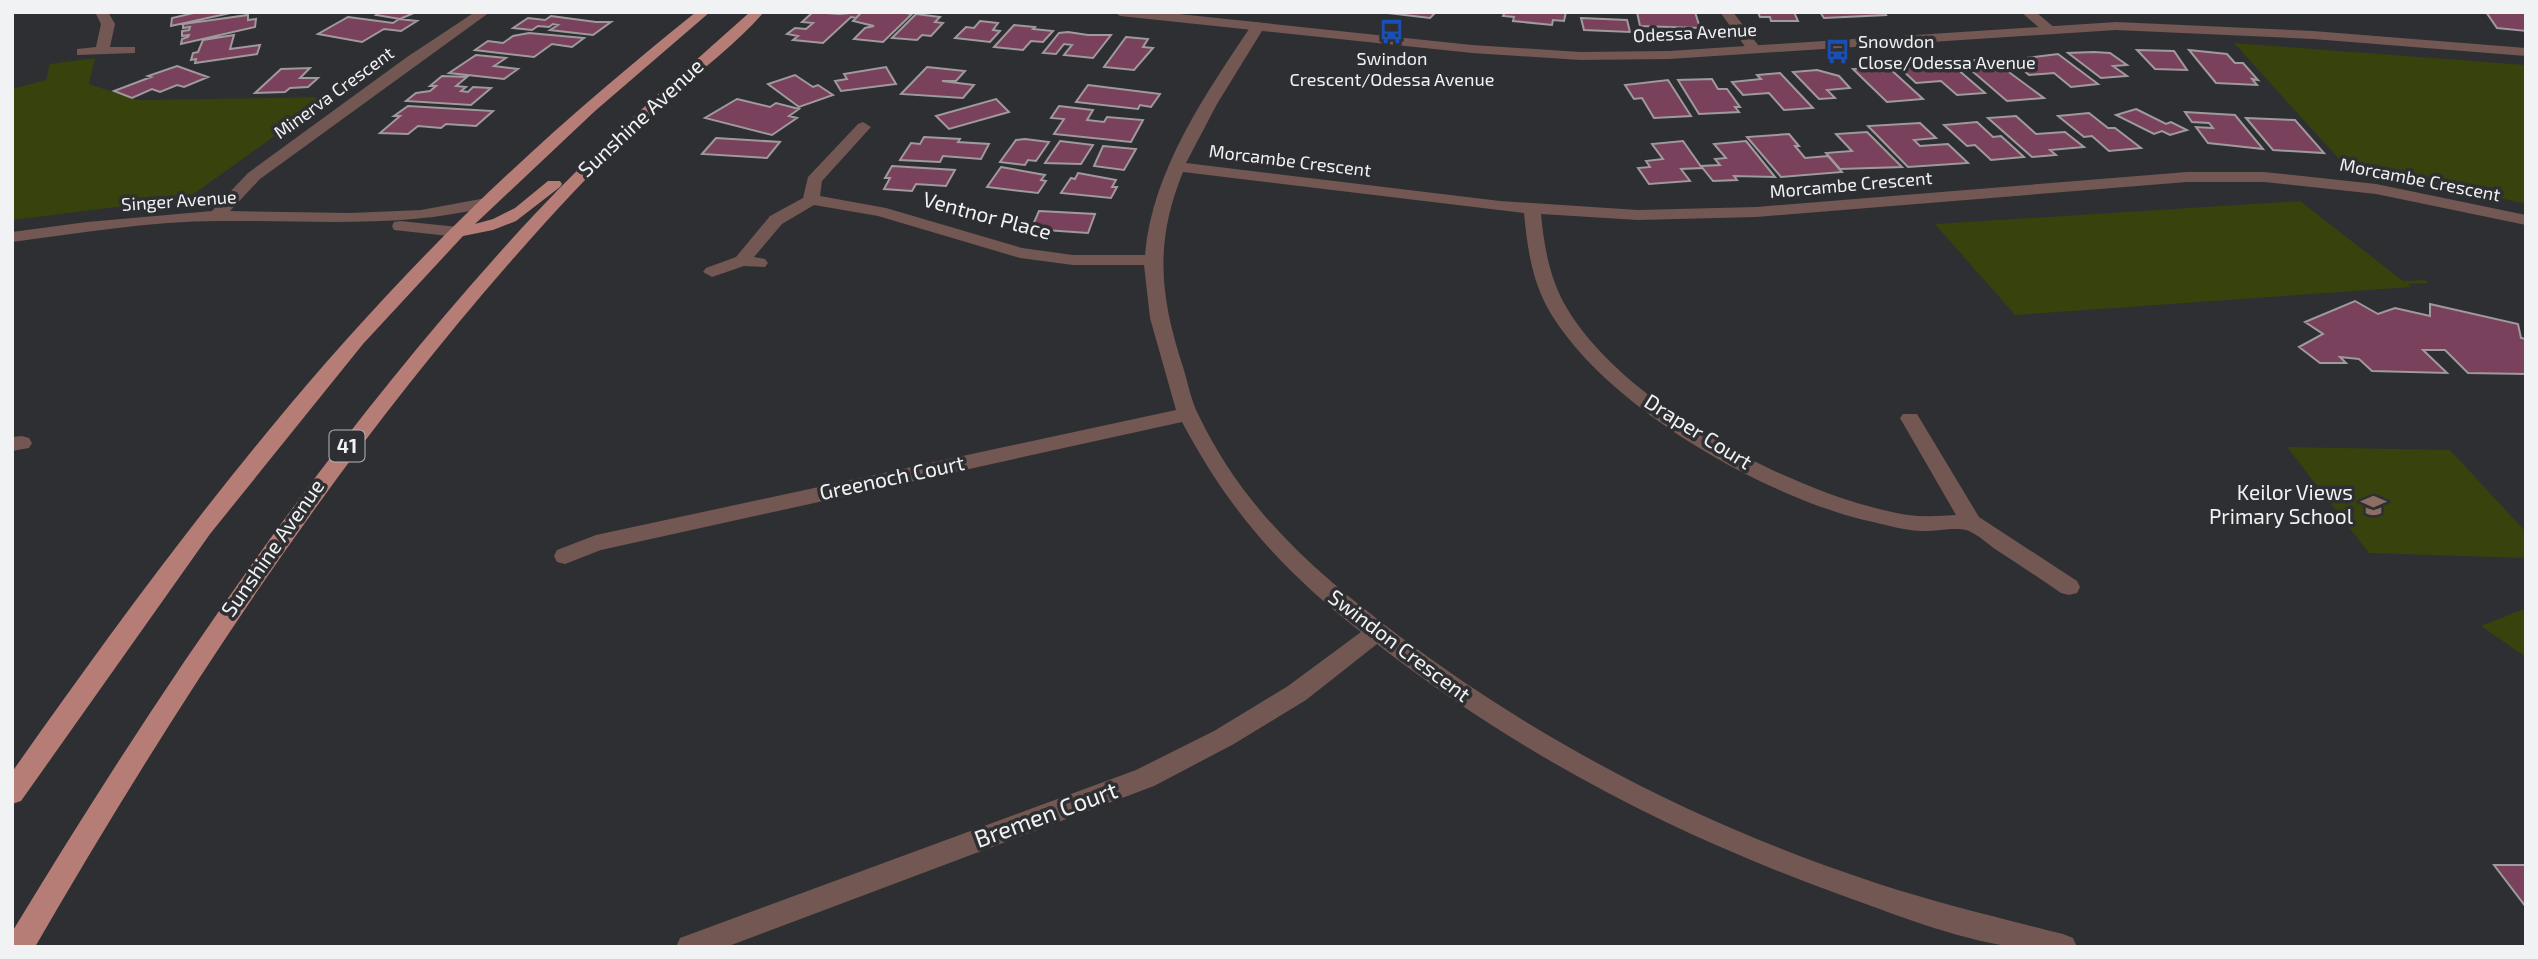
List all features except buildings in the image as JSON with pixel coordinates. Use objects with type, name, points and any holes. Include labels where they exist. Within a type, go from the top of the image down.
[{"type":"main road","name":"Sunshine Avenue","points":[[12,793],[164,580],[239,484],[360,338],[486,204],[615,85],[704,12]]},
{"type":"main road","name":"Sunshine Avenue","points":[[19,947],[107,798],[172,696],[247,583],[317,486],[457,311],[575,179],[656,101],[758,12]]},
{"type":"main road","points":[[458,232],[490,226],[516,216],[590,149],[656,101]]},
{"type":"street","points":[[101,12],[108,24],[103,49]]},
{"type":"street","name":"Minerva Crescent","points":[[217,216],[239,188],[254,176],[412,60],[484,12]]},
{"type":"street","name":"Odessa Avenue","points":[[1120,12],[1547,55],[1638,56],[2116,26],[2214,29],[2526,52]]},
{"type":"street","points":[[1726,12],[1754,49]]},
{"type":"street","points":[[2027,12],[2049,29]]},
{"type":"street","name":"Swindon Crescent","points":[[1258,26],[1177,167],[1161,205],[1153,261],[1160,322],[1188,414],[1236,493],[1297,567],[1434,677],[1502,721],[1585,769],[1677,815],[1787,863],[1893,901],[1998,932],[2063,947]]},
{"type":"street","points":[[82,52],[103,49],[130,50]]},
{"type":"street","points":[[712,272],[750,262],[776,220],[811,200],[814,180],[863,127]]},
{"type":"street","name":"Morcambe Crescent","points":[[1177,167],[1532,209],[1638,215],[1726,214],[2224,176],[2345,184],[2526,220]]},
{"type":"street","name":"Ventnor Place","points":[[811,200],[880,211],[1020,253],[1073,260],[1153,261]]},
{"type":"street","name":"Singer Avenue","points":[[12,237],[87,227],[217,216],[350,218],[421,215],[486,204]]},
{"type":"street","name":"Draper Court","points":[[1532,209],[1537,254],[1561,314],[1581,342],[1611,373],[1653,407],[1696,436],[1751,467],[1861,511],[1910,522],[1971,522]]},
{"type":"street","name":"Singer Avenue","points":[[350,218],[458,232]]},
{"type":"street","name":"Greenoch Court","points":[[565,556],[591,536],[1188,414]]},
{"type":"street","points":[[1910,418],[1971,522],[2068,587]]},
{"type":"street","name":"Bremen Court","points":[[690,947],[1145,778],[1223,738],[1297,693],[1377,632]]},
{"type":"green space","points":[[2234,43],[2526,65],[2526,204],[2437,184],[2348,169]]},
{"type":"green space","points":[[95,58],[89,84],[137,100],[329,97],[188,198],[12,220],[12,89],[46,80],[50,64]]},
{"type":"green space","points":[[2300,201],[2403,281],[2425,280],[2429,283],[2408,284],[2411,287],[2015,315],[1935,224]]},
{"type":"green space","points":[[2287,447],[2450,450],[2526,532],[2526,558],[2369,553]]},
{"type":"green space","points":[[2526,610],[2526,657],[2481,626]]},
{"type":"place","name":"Swindon Crescent/Odessa Avenue","points":[[1392,32]]},
{"type":"place","name":"Snowdon Close/Odessa Avenue","points":[[1838,52]]},
{"type":"place","name":"Keilor Views Primary School","points":[[2373,505]]}]
